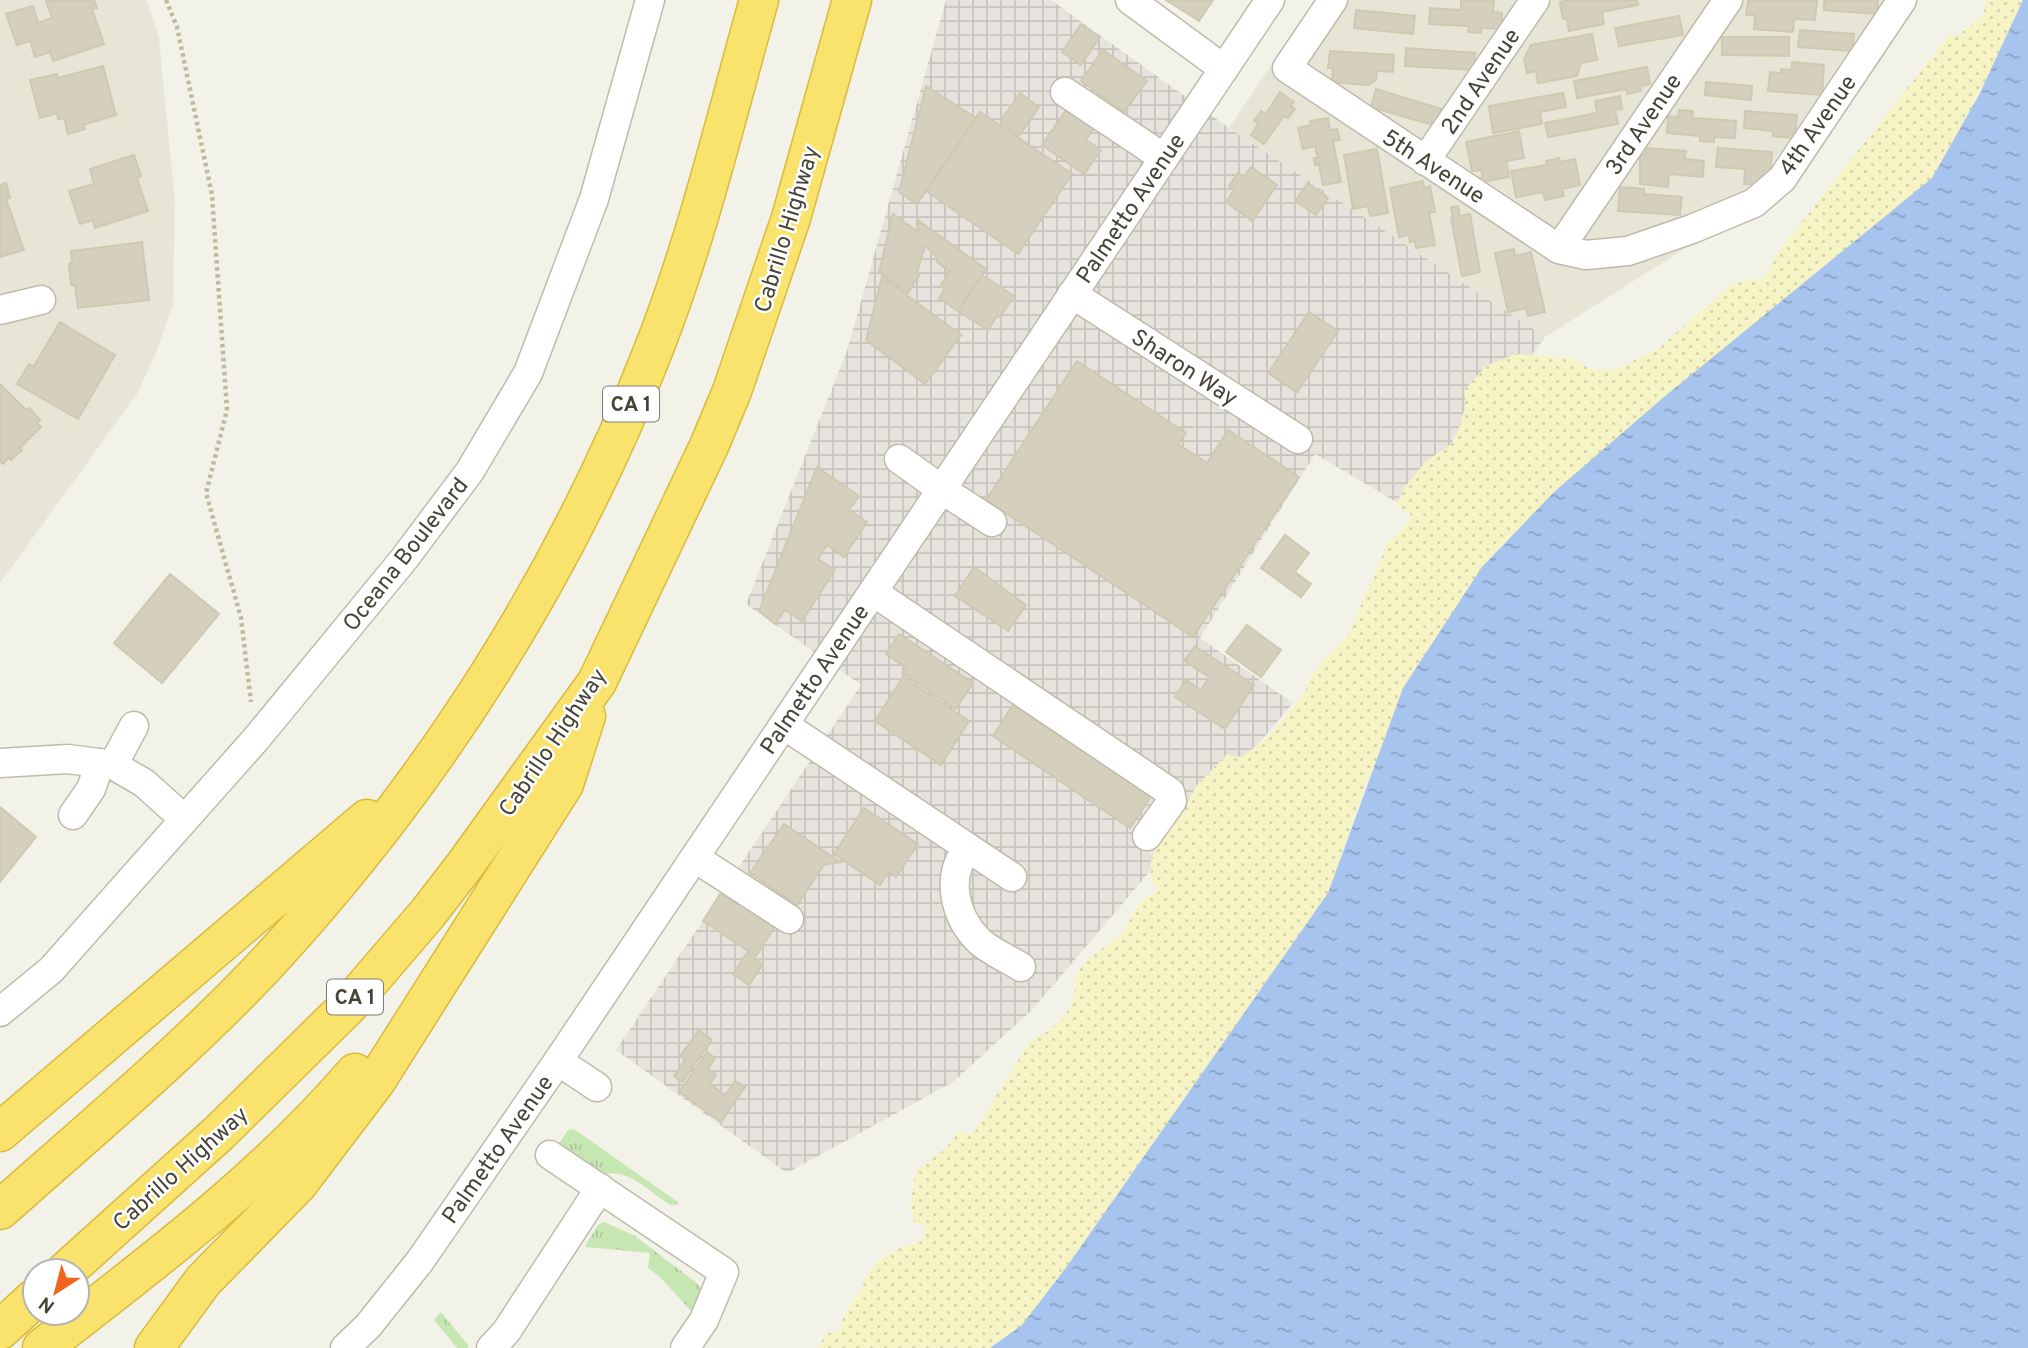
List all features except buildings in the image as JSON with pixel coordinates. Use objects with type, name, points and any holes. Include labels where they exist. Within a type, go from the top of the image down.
[{"type":"highway","name":"CA 1","points":[[0,1210],[173,1055],[268,962],[349,869],[423,773],[491,672],[540,588],[632,404],[682,269],[759,0]]},
{"type":"highway","name":"Cabrillo Highway","points":[[82,1257],[228,1125],[298,1058],[357,996],[420,922],[480,845],[597,682],[709,446],[732,391],[791,218],[852,0]]},
{"type":"highway","points":[[163,1340],[203,1282],[297,1185],[376,1081],[564,784],[597,682]]},
{"type":"highway","points":[[0,1132],[423,773]]},
{"type":"highway","points":[[42,1348],[190,1233],[271,1161],[344,1086],[419,999],[517,861]]},
{"type":"highway","points":[[0,1330],[21,1311]]},
{"type":"street","name":"Oceana Boulevard","points":[[0,1012],[51,970],[183,818],[256,739],[404,559],[470,471],[528,373],[594,199],[650,0]]},
{"type":"street","name":"Palmetto Avenue","points":[[345,1348],[368,1326],[420,1261],[558,1061],[1270,0]]},
{"type":"street","name":"5th Avenue","points":[[1334,0],[1287,68],[1425,161],[1572,252]]},
{"type":"street","name":"2nd Avenue","points":[[1425,161],[1535,0]]},
{"type":"street","name":"3rd Avenue","points":[[1572,252],[1728,0]]},
{"type":"street","name":"4th Avenue","points":[[1572,252],[1628,251],[1692,229],[1754,203],[1782,178],[1902,0]]},
{"type":"street","points":[[1131,1],[1224,69]]},
{"type":"street","points":[[1065,92],[1164,158]]},
{"type":"street","name":"Sharon Way","points":[[1072,294],[1298,439]]},
{"type":"street","points":[[0,310],[41,300]]},
{"type":"street","points":[[900,459],[992,522]]},
{"type":"street","points":[[873,592],[1170,792],[1172,801],[1147,836]]},
{"type":"street","points":[[784,724],[1012,877]]},
{"type":"street","points":[[74,815],[134,726]]},
{"type":"street","points":[[0,762],[68,759],[106,764],[144,783],[183,818]]},
{"type":"street","points":[[968,848],[960,859],[953,883],[958,905],[968,926],[980,941],[1021,967]]},
{"type":"street","points":[[695,858],[789,919]]},
{"type":"street","points":[[558,1061],[597,1087]]},
{"type":"street","points":[[550,1155],[724,1272],[704,1320],[685,1348]]},
{"type":"street","points":[[491,1348],[506,1332],[600,1188]]},
{"type":"path","points":[[166,0],[177,27],[212,195],[228,410],[206,492],[241,618],[256,739]]},
{"type":"shaded area","points":[[0,0],[147,0],[159,38],[175,202],[173,304],[156,353],[137,394],[0,583]]},
{"type":"shaded area","points":[[946,0],[1051,0],[1229,128],[1545,337],[1415,513],[1315,454],[1200,638],[1293,703],[1032,1010],[953,1082],[787,1173],[616,1050],[861,685],[746,604],[847,351]]},
{"type":"shaded area","points":[[1315,0],[1917,0],[1796,180],[1761,217],[1700,239],[1545,337],[1229,128]]},
{"type":"green space","points":[[574,1129],[679,1203],[671,1205],[638,1182],[621,1174],[600,1175],[556,1148],[568,1130]]},
{"type":"green space","points":[[604,1222],[635,1236],[698,1284],[702,1290],[694,1311],[648,1268],[650,1253],[586,1247],[598,1225]]},
{"type":"green space","points":[[441,1312],[468,1348],[457,1348],[434,1320]]},
{"type":"sand","points":[[1986,0],[2023,0],[1979,95],[1933,178],[1777,305],[1368,779],[1328,893],[1068,1265],[1022,1325],[990,1348],[818,1348],[826,1334],[841,1330],[845,1313],[875,1265],[893,1252],[921,1241],[927,1227],[914,1222],[910,1207],[918,1169],[944,1150],[959,1132],[973,1134],[1030,1041],[1055,1025],[1070,1007],[1080,968],[1123,932],[1142,901],[1159,892],[1151,881],[1151,861],[1156,845],[1187,805],[1195,787],[1228,753],[1242,757],[1273,732],[1305,692],[1310,677],[1347,637],[1388,543],[1412,518],[1409,512],[1396,505],[1404,488],[1426,461],[1451,444],[1465,407],[1465,389],[1486,366],[1515,354],[1571,358],[1590,369],[1614,370],[1658,349],[1732,284],[1766,277],[1776,255],[1949,35],[1957,36],[1983,16]]},
{"type":"water","points":[[2023,0],[2028,0],[2028,1348],[990,1348],[1022,1325],[1068,1265],[1328,893],[1403,688],[1482,567],[1554,492],[1664,397],[1932,178],[1979,95]]}]
